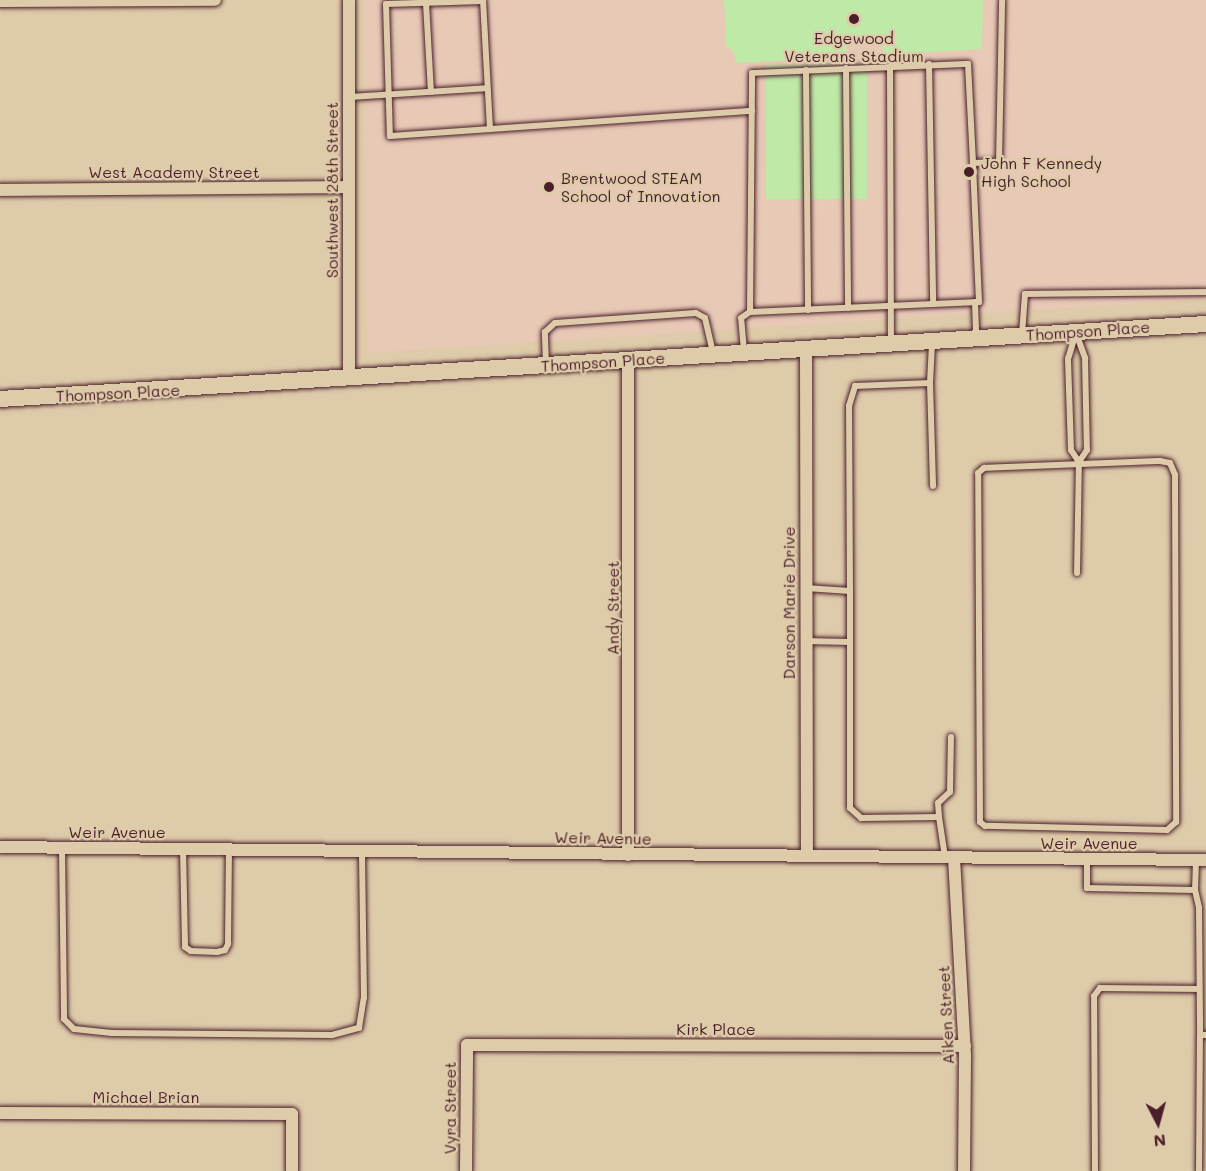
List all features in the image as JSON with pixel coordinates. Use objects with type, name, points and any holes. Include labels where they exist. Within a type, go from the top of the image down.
[{"type":"street","points":[[0,1],[215,0]]},
{"type":"street","name":"Southwest 28th Street","points":[[349,0],[349,379]]},
{"type":"street","name":"West Academy Street","points":[[0,190],[348,187]]},
{"type":"street","name":"Thompson Place","points":[[0,399],[628,362],[1206,324]]},
{"type":"street","name":"Darson Marie Drive","points":[[807,350],[805,588],[807,855]]},
{"type":"street","name":"Andy Street","points":[[628,362],[628,855]]},
{"type":"street","name":"Weir Avenue","points":[[0,847],[1201,860]]},
{"type":"street","name":"Aiken Street","points":[[949,857],[965,1046],[964,1171]]},
{"type":"street","name":"Kirk Place","points":[[467,1045],[965,1046]]},
{"type":"street","name":"Vyra Street","points":[[466,1171],[467,1045]]},
{"type":"street","name":"Michael Brian","points":[[0,1113],[292,1114],[292,1171]]},
{"type":"lane","points":[[973,163],[999,162],[1002,0]]},
{"type":"lane","points":[[490,129],[483,1],[386,4],[390,136],[752,111]]},
{"type":"lane","points":[[426,3],[431,92]]},
{"type":"lane","points":[[929,63],[933,304]]},
{"type":"lane","points":[[750,312],[752,73],[929,63],[968,64],[973,163],[976,340]]},
{"type":"lane","points":[[890,66],[889,306],[891,345]]},
{"type":"lane","points":[[846,68],[848,308]]},
{"type":"lane","points":[[806,70],[808,310]]},
{"type":"lane","points":[[348,97],[487,88]]},
{"type":"lane","points":[[1022,336],[1025,294],[1206,292]]},
{"type":"lane","points":[[744,353],[741,318],[750,312],[977,302]]},
{"type":"lane","points":[[546,366],[544,332],[555,323],[696,313],[705,318],[713,355]]},
{"type":"lane","points":[[1076,333],[1068,359],[1071,450],[1079,462]]},
{"type":"lane","points":[[1076,333],[1085,358],[1087,450],[1079,462],[1077,573]]},
{"type":"lane","points":[[932,342],[930,382],[933,486]]},
{"type":"lane","points":[[930,382],[855,386],[849,406],[850,808],[861,818],[939,817]]},
{"type":"lane","points":[[1160,461],[1174,468],[1176,822],[1167,830],[994,829],[980,822],[978,473],[984,468],[1079,462],[1160,461]]},
{"type":"lane","points":[[805,588],[850,591]]},
{"type":"lane","points":[[805,641],[850,642]]},
{"type":"lane","points":[[949,857],[939,817],[938,803],[950,792],[951,737]]},
{"type":"lane","points":[[62,848],[61,1009],[64,1019],[74,1029],[332,1035],[359,1028],[364,998],[362,850]]},
{"type":"lane","points":[[183,849],[185,947],[191,951],[217,952],[225,950],[228,944],[229,849]]},
{"type":"lane","points":[[1087,859],[1087,888],[1195,890]]},
{"type":"lane","points":[[1199,1171],[1203,1035],[1199,988],[1199,908],[1195,890],[1201,860]]},
{"type":"lane","points":[[1095,1171],[1094,996],[1100,988],[1199,988]]},
{"type":"shaded area","points":[[364,0],[1206,0],[1206,299],[367,353]]},
{"type":"green space","name":"Edgewood Veterans Stadium","points":[[724,0],[983,0],[982,49],[883,55],[882,39],[847,40],[846,58],[736,63],[734,53],[726,46]]},
{"type":"green space","points":[[766,65],[867,65],[867,199],[766,199]]},
{"type":"place","name":"Edgewood Veterans Stadium","points":[[854,19]]},
{"type":"place","name":"John F Kennedy High School","points":[[969,172]]},
{"type":"place","name":"Brentwood STEAM School of Innovation","points":[[549,187]]}]
